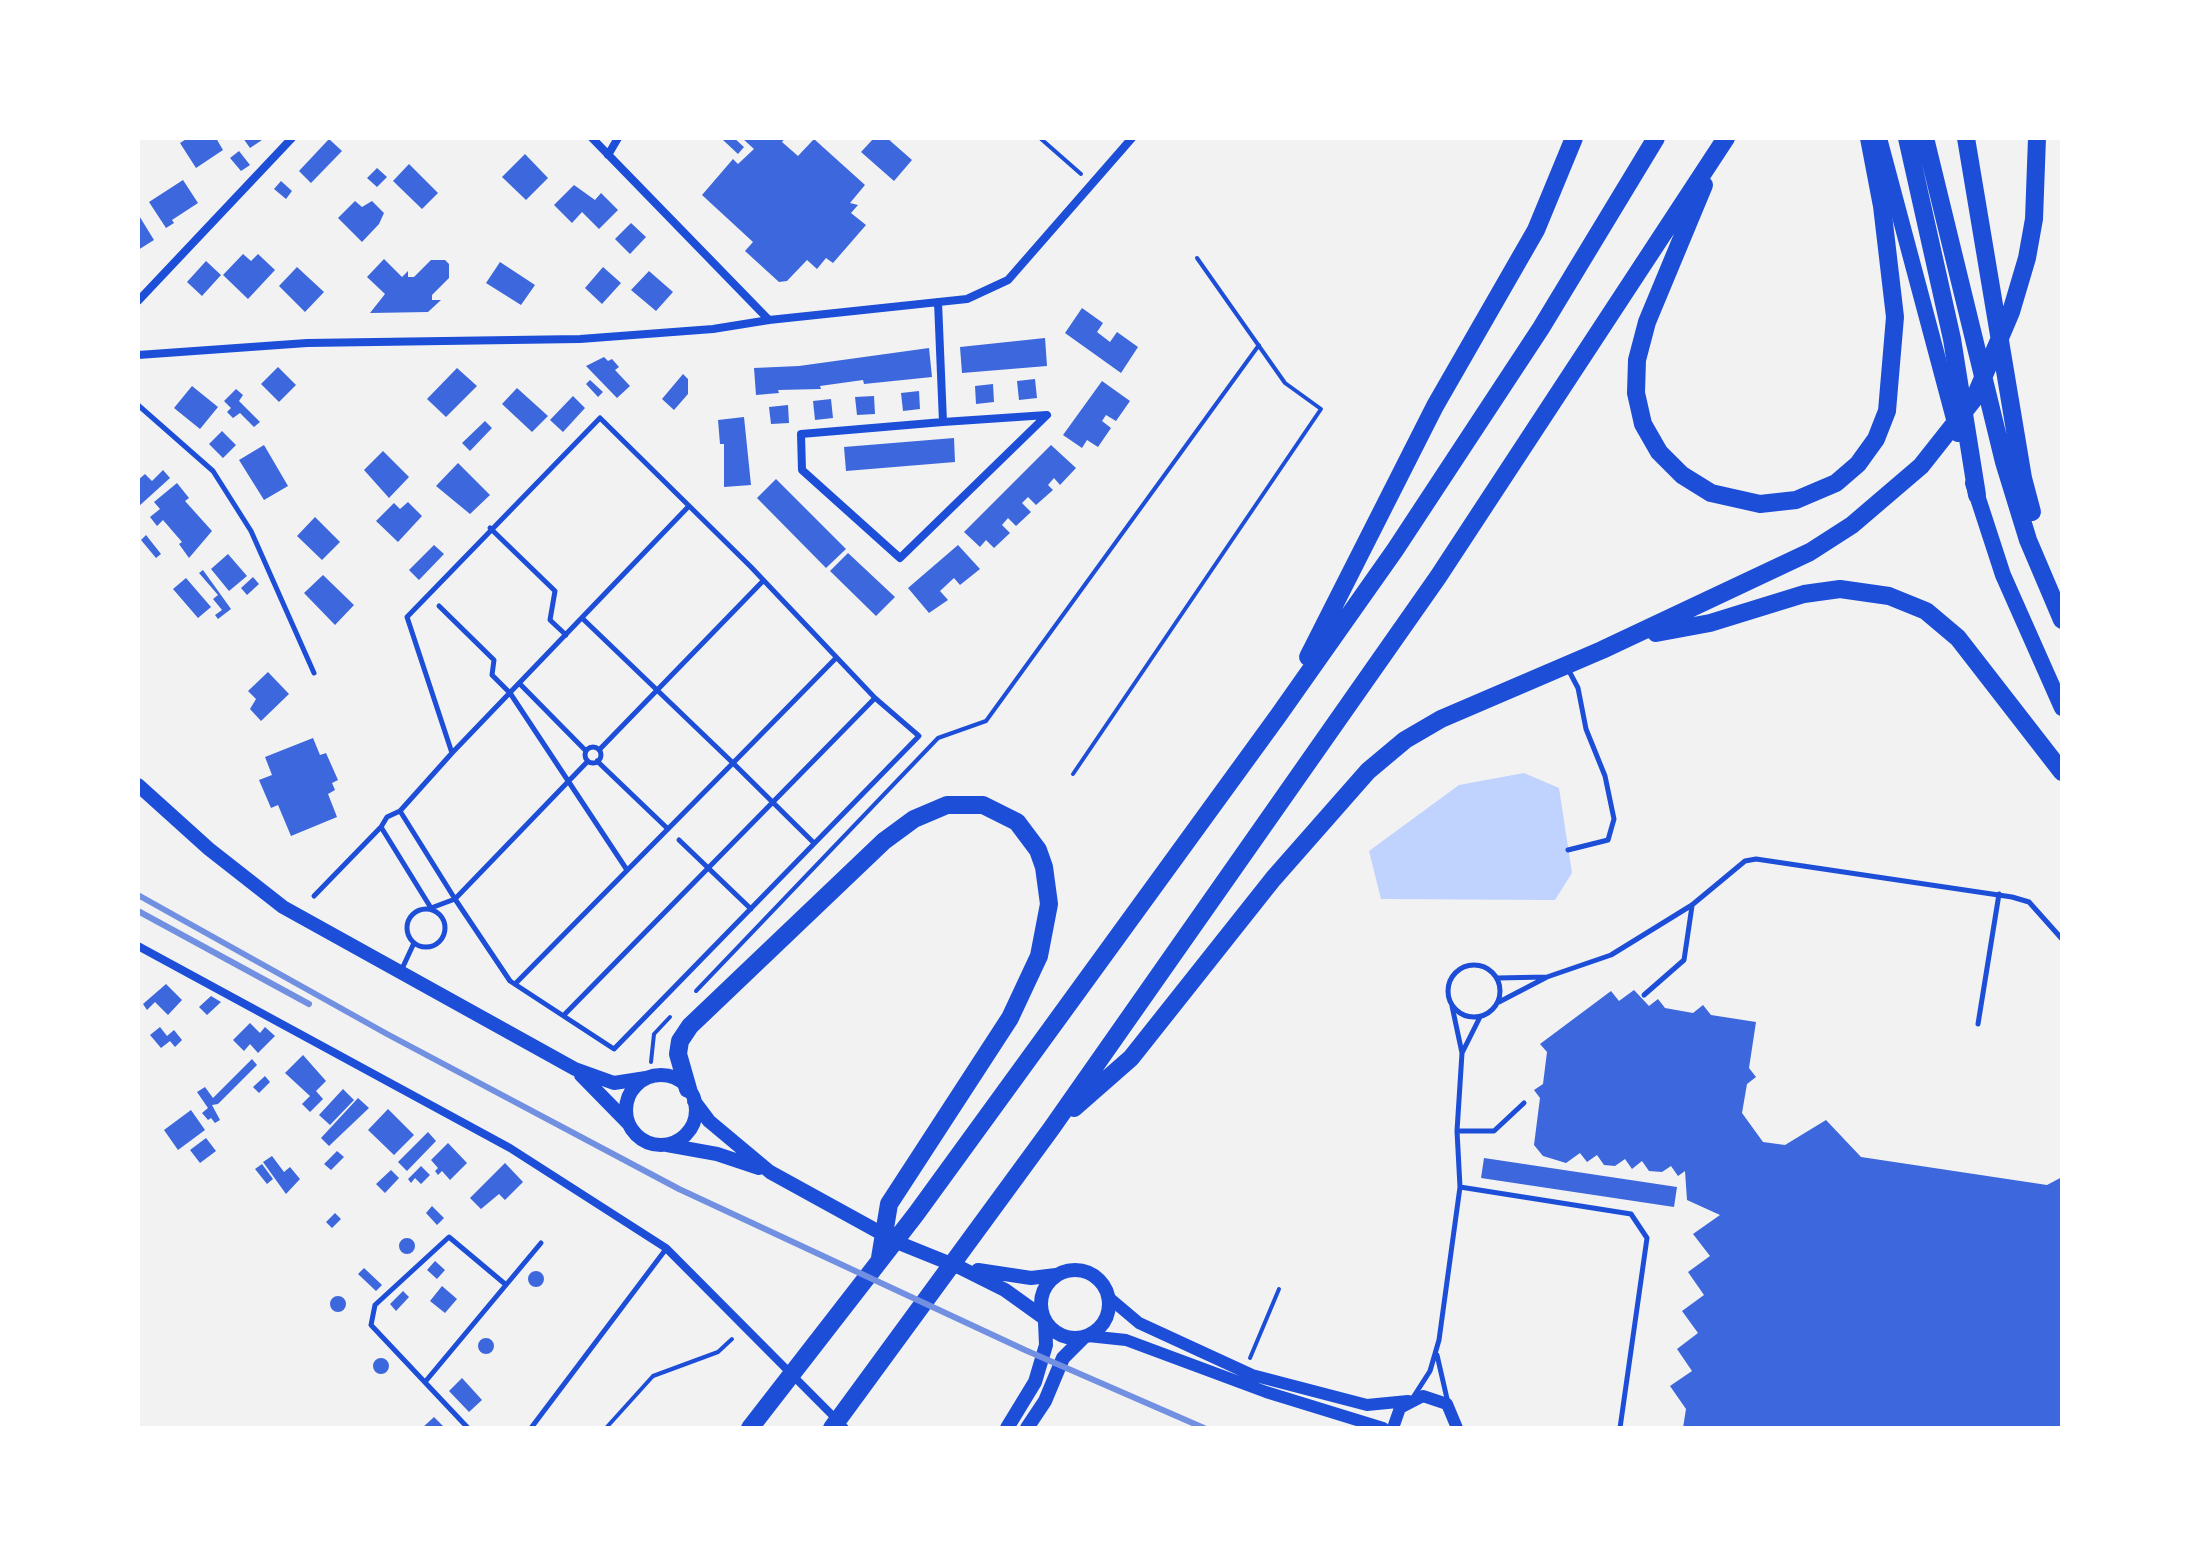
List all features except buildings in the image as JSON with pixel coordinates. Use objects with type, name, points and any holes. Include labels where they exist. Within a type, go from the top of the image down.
[{"type":"highway","points":[[1278,716],[1435,406],[1536,230],[1574,138]]},
{"type":"highway","points":[[750,1428],[916,1214],[1395,550],[1541,328],[1656,138]]},
{"type":"highway","points":[[1723,142],[1647,322],[1637,360],[1636,393],[1643,424],[1654,443],[1682,475],[1711,493],[1739,502],[1770,503],[1796,500],[1836,483],[1858,464],[1876,439],[1887,411],[1895,317],[1882,206],[1869,138]]},
{"type":"highway","points":[[1879,138],[1937,362],[1977,495],[2003,575],[2062,708]]},
{"type":"highway","points":[[1907,138],[1952,339],[1977,495]]},
{"type":"highway","points":[[1925,138],[2004,462],[2028,540],[2062,620]]},
{"type":"highway","points":[[1966,138],[2023,478],[2062,620]]},
{"type":"highway","points":[[1051,1129],[1131,1058],[1273,879],[1368,771],[1405,740],[1441,719],[1630,637],[1810,552],[1852,525],[1921,466],[1974,399],[2011,312],[2027,258],[2034,219],[2037,138]]},
{"type":"highway","points":[[832,1428],[1051,1129],[1438,577],[1723,142]]},
{"type":"highway","points":[[1630,637],[1710,623],[1804,594],[1840,589],[1889,596],[1926,611],[1958,638],[2062,772]]},
{"type":"highway","points":[[691,1095],[678,1047],[690,1026],[884,841],[914,819],[947,805],[965,803],[999,810],[1017,822],[1038,850],[1044,867],[1049,904],[1039,956],[1010,1018],[889,1204],[880,1261]]},
{"type":"main road","points":[[138,785],[209,849],[283,907],[575,1069],[614,1083],[672,1077],[691,1095],[709,1121],[770,1172]]},
{"type":"main road","points":[[575,1069],[643,1140],[717,1154],[770,1172],[899,1243],[961,1268],[1016,1296],[1062,1336],[1086,1337]]},
{"type":"main road","points":[[630,1125],[626,1112],[628,1098],[635,1086],[646,1078]]},
{"type":"main road","points":[[663,1144],[676,1141],[691,1127],[691,1095]]},
{"type":"main road","points":[[961,1268],[1031,1278],[1074,1270],[1089,1273],[1101,1283],[1107,1296],[1104,1321],[1063,1358],[1045,1401],[1027,1428]]},
{"type":"main road","points":[[1007,1428],[1035,1382],[1046,1345],[1043,1293],[1060,1274]]},
{"type":"street","points":[[138,301],[292,138]]},
{"type":"street","points":[[592,138],[769,320]]},
{"type":"street","points":[[608,155],[618,138]]},
{"type":"street","points":[[138,355],[307,343],[580,339],[713,329],[815,314],[967,299],[1008,280],[1132,138]]},
{"type":"street","points":[[938,302],[943,422]]},
{"type":"street","points":[[1047,415],[900,558],[802,470],[801,434],[943,422],[1047,415]]},
{"type":"street","points":[[138,946],[510,1148],[666,1248],[845,1428]]},
{"type":"street","points":[[1107,1296],[1139,1323],[1252,1375],[1353,1403],[1376,1405],[1433,1397],[1450,1408],[1457,1426]]},
{"type":"street","points":[[1086,1337],[1126,1340],[1266,1392],[1383,1428]]},
{"type":"street","points":[[1393,1428],[1397,1412],[1410,1399]]},
{"type":"lane","points":[[138,405],[213,471],[251,531],[314,673]]},
{"type":"lane","points":[[400,811],[455,899],[515,984],[614,1049],[919,736],[875,698],[600,418],[407,617],[452,753]]},
{"type":"lane","points":[[314,896],[387,817],[400,811],[689,506]]},
{"type":"lane","points":[[490,528],[555,591],[550,620],[566,635]]},
{"type":"lane","points":[[597,761],[599,750],[762,582]]},
{"type":"lane","points":[[439,606],[494,660],[492,675],[510,693],[627,870]]},
{"type":"lane","points":[[582,618],[814,843]]},
{"type":"lane","points":[[515,984],[836,658]]},
{"type":"lane","points":[[1566,665],[1578,688],[1586,729],[1605,776],[1614,819],[1608,840],[1568,850]]},
{"type":"lane","points":[[519,683],[546,706],[586,751],[588,761]]},
{"type":"lane","points":[[564,1015],[875,698]]},
{"type":"lane","points":[[586,751],[592,747],[599,750]]},
{"type":"lane","points":[[381,827],[431,908],[444,918],[446,933],[436,946],[421,948],[408,938],[406,923],[416,910],[431,908],[455,899],[588,761],[597,761],[668,829]]},
{"type":"lane","points":[[679,840],[751,909]]},
{"type":"lane","points":[[1462,1053],[1480,1017],[1498,1002],[1547,977],[1611,955],[1692,905],[1745,861],[1756,859],[1999,894],[2029,902],[2062,939]]},
{"type":"lane","points":[[1978,1024],[1999,894]]},
{"type":"lane","points":[[1644,995],[1684,960],[1692,905]]},
{"type":"lane","points":[[400,972],[414,943]]},
{"type":"lane","points":[[1450,1408],[1439,1372],[1437,1350],[1460,1187],[1457,1131],[1462,1053],[1449,982],[1460,968],[1476,964],[1492,971],[1497,978],[1498,1002]]},
{"type":"lane","points":[[1497,978],[1547,977]]},
{"type":"lane","points":[[1451,1005],[1464,1016],[1480,1017]]},
{"type":"lane","points":[[1457,1131],[1494,1131],[1524,1103]]},
{"type":"lane","points":[[1460,1187],[1631,1214],[1647,1238],[1620,1428]]},
{"type":"lane","points":[[468,1428],[371,1325],[375,1305],[449,1237],[505,1284]]},
{"type":"lane","points":[[425,1382],[541,1243]]},
{"type":"lane","points":[[531,1428],[666,1248]]},
{"type":"lane","points":[[1410,1399],[1423,1385],[1437,1350]]},
{"type":"path","points":[[1040,138],[1091,184]]},
{"type":"path","points":[[1073,774],[1321,409],[1285,383],[1197,258]]},
{"type":"path","points":[[687,1000],[938,738],[986,721],[1259,345]]},
{"type":"path","points":[[676,1012],[654,1034],[651,1063],[681,1066]]},
{"type":"path","points":[[1248,1364],[1279,1289]]},
{"type":"path","points":[[606,1428],[653,1376],[718,1352],[732,1339]]},
{"type":"water","points":[[1524,773],[1559,788],[1572,873],[1555,900],[1381,899],[1369,851],[1459,785]]},
{"type":"railway","points":[[138,895],[387,1034],[679,1189],[1025,1350],[1204,1428]]},
{"type":"railway","points":[[138,911],[309,1004]]}]
